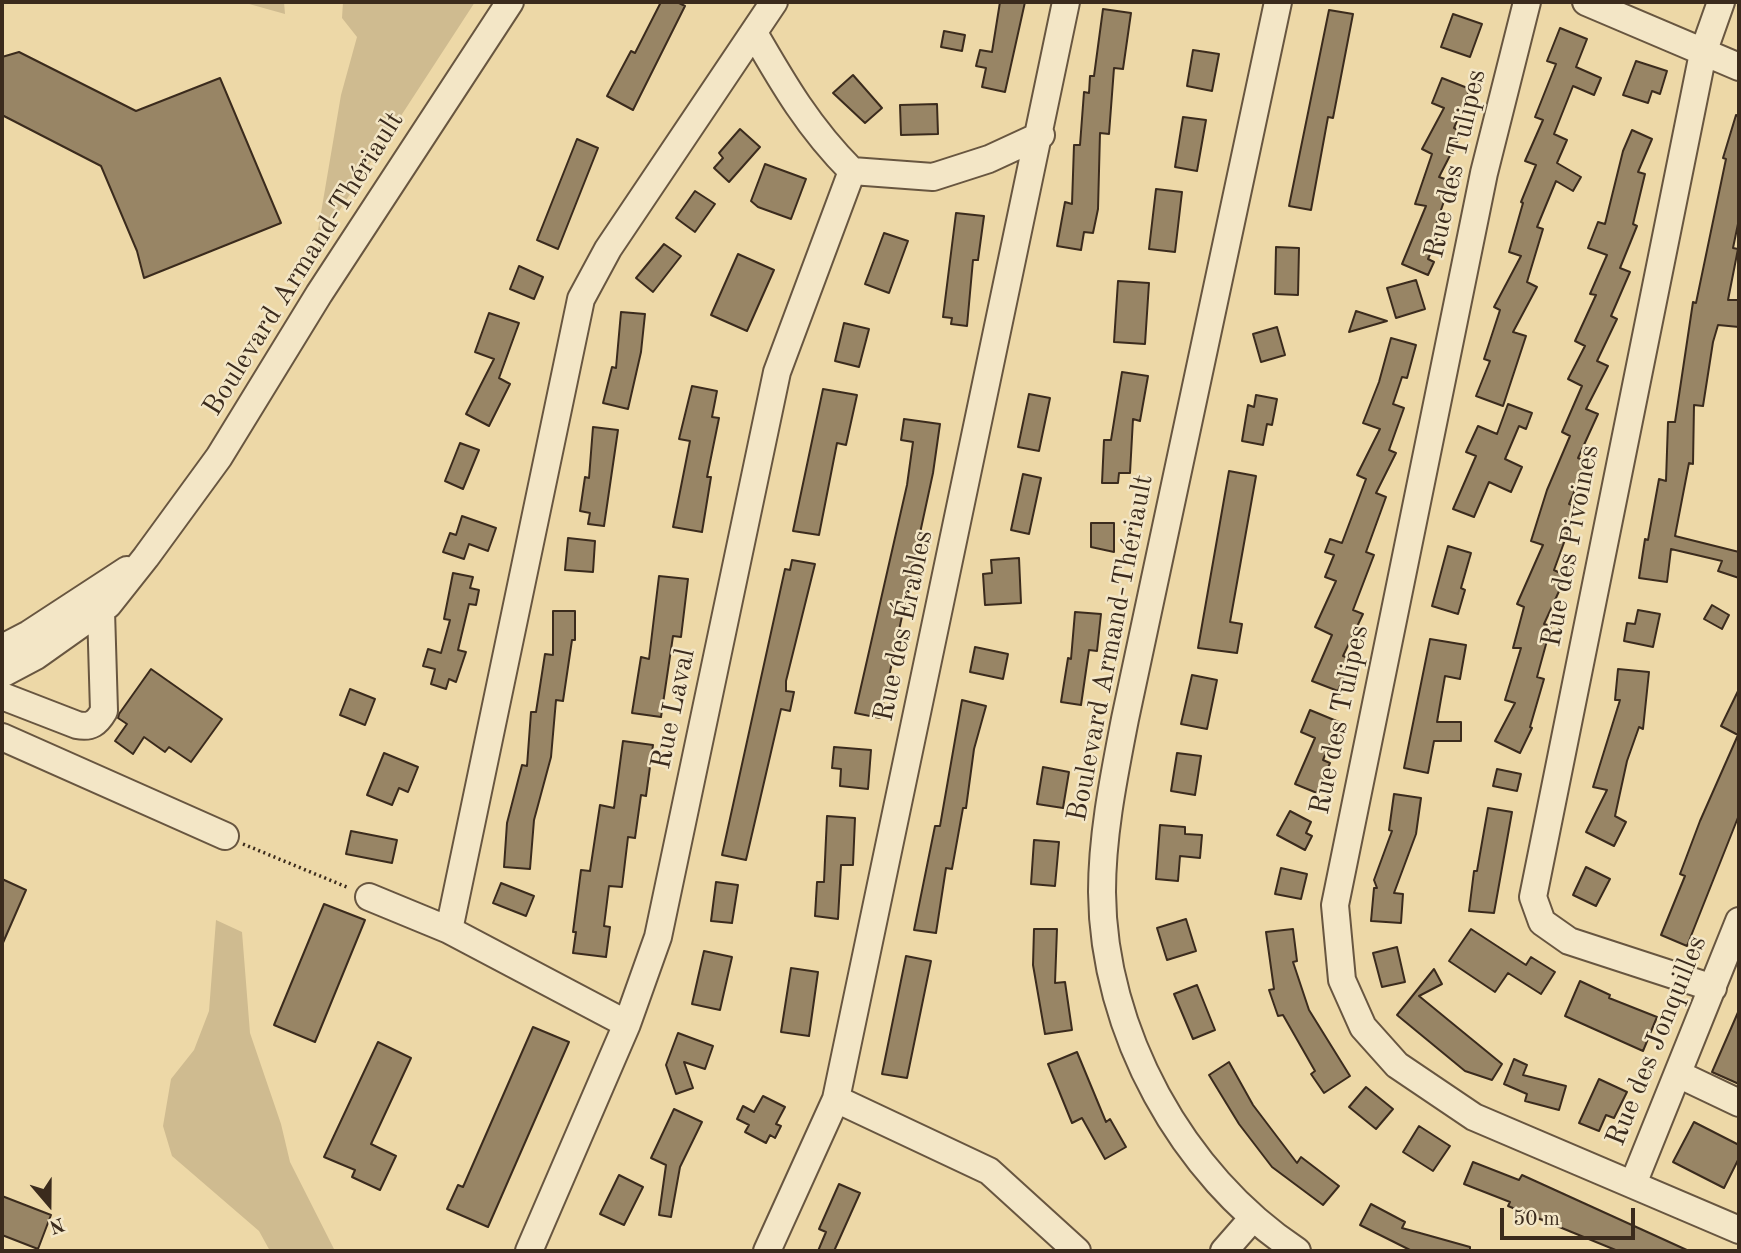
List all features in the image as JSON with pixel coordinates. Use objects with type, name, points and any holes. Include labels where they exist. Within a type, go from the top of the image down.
[{"type":"street","name":"Boulevard Armand-Thériault","points":[[2,674],[36,656],[101,611],[146,557],[219,457],[319,294],[510,2]]},
{"type":"street","points":[[449,930],[581,299],[608,248],[775,2]]},
{"type":"street","name":"Rue des Érables","points":[[767,1251],[835,1099],[1041,135],[1066,2]]},
{"type":"street","name":"Boulevard Armand-Thériault","points":[[1278,2],[1125,719],[1108,818],[1102,894],[1106,944],[1115,986],[1147,1074],[1185,1142],[1252,1219],[1297,1251]]},
{"type":"street","name":"Rue des Tulipes","points":[[1527,2],[1485,173],[1335,905],[1342,980],[1363,1027],[1397,1065],[1474,1117],[1739,1230]]},
{"type":"street","points":[[1586,2],[1739,67]]},
{"type":"street","name":"Rue des Pivoines","points":[[1713,988],[1569,941],[1542,922],[1532,897],[1703,53],[1721,2]]},
{"type":"street","points":[[754,33],[790,97],[819,138],[852,171],[933,177],[989,159],[1041,135]]},
{"type":"street","name":"Rue Laval","points":[[529,1251],[627,1024],[658,937],[777,372],[852,171]]},
{"type":"street","name":"Boulevard Armand-Thériault","points":[[2,648],[29,634],[146,557]]},
{"type":"street","points":[[2,696],[77,725],[87,727],[94,724],[104,711],[101,611]]},
{"type":"street","points":[[2,737],[225,836]]},
{"type":"street","points":[[369,897],[449,930],[627,1024]]},
{"type":"street","name":"Rue des Jonquilles","points":[[1633,1184],[1739,921]]},
{"type":"street","points":[[1678,1074],[1739,1103]]},
{"type":"street","points":[[835,1099],[989,1171],[1077,1251]]},
{"type":"street","points":[[1224,1251],[1252,1219]]},
{"type":"path","points":[[225,836],[369,897]]},
{"type":"shaded area","points":[[242,2],[284,2],[285,14]]},
{"type":"shaded area","points":[[343,2],[475,2],[315,248],[341,95],[357,37],[342,18]]},
{"type":"shaded area","points":[[216,920],[242,932],[250,1033],[281,1124],[290,1162],[335,1251],[270,1251],[259,1231],[172,1156],[163,1126],[171,1079],[194,1050],[209,1011]]},
{"type":"building","points":[[661,2],[677,2],[685,6],[633,110],[607,96],[631,51],[635,53]]},
{"type":"building","points":[[1000,2],[1025,2],[1005,92],[982,87],[986,68],[976,66],[980,50],[992,52]]},
{"type":"building","points":[[1103,9],[1131,13],[1123,69],[1114,68],[1109,134],[1100,133],[1098,209],[1093,233],[1084,232],[1081,250],[1057,246],[1065,202],[1072,204],[1074,145],[1080,145],[1084,92],[1089,93],[1090,76],[1094,76]]},
{"type":"building","points":[[1329,10],[1353,14],[1333,118],[1328,117],[1311,210],[1289,206]]},
{"type":"building","points":[[1453,14],[1482,24],[1470,57],[1441,47]]},
{"type":"building","points":[[1560,28],[1587,39],[1576,67],[1601,78],[1594,95],[1573,86],[1554,134],[1567,140],[1557,163],[1581,177],[1573,191],[1556,181],[1537,227],[1543,229],[1527,282],[1537,287],[1513,332],[1526,336],[1503,406],[1476,396],[1490,361],[1484,359],[1500,310],[1494,307],[1521,256],[1509,252],[1523,203],[1521,202],[1536,165],[1525,161],[1543,120],[1535,117],[1556,64],[1547,61]]},
{"type":"building","points":[[944,31],[965,35],[962,51],[941,47]]},
{"type":"building","points":[[1193,50],[1219,54],[1212,91],[1187,86]]},
{"type":"building","points":[[19,52],[136,111],[220,78],[281,223],[144,278],[137,251],[101,166],[2,115],[2,57]]},
{"type":"building","points":[[1636,61],[1667,71],[1660,94],[1652,91],[1648,103],[1623,95]]},
{"type":"building","points":[[853,75],[882,108],[865,123],[833,93]]},
{"type":"building","points":[[1442,78],[1470,89],[1454,128],[1462,132],[1439,177],[1451,181],[1432,236],[1437,238],[1428,259],[1434,262],[1428,275],[1402,264],[1426,206],[1415,204],[1432,154],[1422,149],[1444,108],[1432,103]]},
{"type":"building","points":[[937,104],[938,134],[901,135],[900,105]]},
{"type":"building","points":[[1736,115],[1739,116],[1739,219],[1733,248],[1738,249],[1728,300],[1739,300],[1739,327],[1718,325],[1703,406],[1694,405],[1693,464],[1689,463],[1675,536],[1739,552],[1739,578],[1718,571],[1722,561],[1671,549],[1667,582],[1639,578],[1659,479],[1666,481],[1668,422],[1675,422],[1693,302],[1696,303],[1726,159],[1723,158]]},
{"type":"building","points":[[1183,117],[1206,120],[1197,171],[1175,167]]},
{"type":"building","points":[[740,129],[760,147],[729,182],[714,168],[723,158],[719,153]]},
{"type":"building","points":[[1632,130],[1652,139],[1638,172],[1645,174],[1633,224],[1637,226],[1620,268],[1630,272],[1611,316],[1617,319],[1597,361],[1608,366],[1586,409],[1598,414],[1578,458],[1587,462],[1569,504],[1577,507],[1554,570],[1566,576],[1544,624],[1551,626],[1537,677],[1544,679],[1530,727],[1532,728],[1520,753],[1495,741],[1515,703],[1505,700],[1521,648],[1513,648],[1524,607],[1517,604],[1543,545],[1531,541],[1547,490],[1570,436],[1562,432],[1582,386],[1568,379],[1585,346],[1575,341],[1596,295],[1590,294],[1607,255],[1588,248],[1598,222],[1605,224],[1623,151]]},
{"type":"building","points":[[577,139],[598,148],[558,249],[537,240]]},
{"type":"building","points":[[765,164],[806,179],[791,219],[758,207],[751,201]]},
{"type":"building","points":[[1156,189],[1182,192],[1175,252],[1149,249]]},
{"type":"building","points":[[695,191],[715,204],[695,232],[676,218]]},
{"type":"building","points":[[956,213],[984,216],[978,260],[973,260],[967,326],[951,324],[952,318],[943,317]]},
{"type":"building","points":[[884,233],[908,241],[889,293],[865,284]]},
{"type":"building","points":[[664,244],[681,256],[653,292],[636,278]]},
{"type":"building","points":[[1276,247],[1299,248],[1298,295],[1275,294]]},
{"type":"building","points":[[738,254],[774,270],[747,331],[711,315]]},
{"type":"building","points":[[519,266],[543,277],[534,299],[510,289]]},
{"type":"building","points":[[1416,280],[1425,309],[1396,318],[1387,288]]},
{"type":"building","points":[[1118,281],[1149,283],[1145,344],[1114,342]]},
{"type":"building","points":[[1356,311],[1387,321],[1349,332]]},
{"type":"building","points":[[621,312],[645,314],[641,352],[628,409],[603,403],[612,367],[616,368]]},
{"type":"building","points":[[489,313],[519,323],[499,378],[510,384],[489,426],[466,414],[494,359],[475,352]]},
{"type":"building","points":[[844,323],[869,329],[859,367],[835,361]]},
{"type":"building","points":[[1277,327],[1285,355],[1261,362],[1253,334]]},
{"type":"building","points":[[1391,338],[1416,345],[1407,378],[1402,377],[1393,404],[1404,408],[1389,450],[1396,453],[1376,493],[1386,497],[1366,552],[1374,555],[1353,610],[1363,614],[1343,656],[1351,659],[1338,691],[1312,681],[1332,635],[1315,627],[1336,581],[1325,577],[1334,555],[1325,552],[1330,539],[1342,543],[1366,479],[1357,475],[1380,429],[1363,423],[1379,382]]},
{"type":"building","points":[[1122,372],[1148,376],[1140,421],[1133,419],[1130,473],[1119,473],[1118,483],[1102,483],[1104,440],[1111,440]]},
{"type":"building","points":[[692,386],[717,391],[712,417],[719,418],[707,477],[711,477],[702,532],[673,527],[690,441],[679,439]]},
{"type":"building","points":[[823,389],[857,395],[846,445],[837,443],[819,535],[793,531]]},
{"type":"building","points":[[1029,394],[1050,398],[1039,451],[1018,447]]},
{"type":"building","points":[[1256,395],[1277,399],[1272,425],[1267,424],[1263,445],[1242,441],[1248,405],[1254,407]]},
{"type":"building","points":[[1508,404],[1532,413],[1526,429],[1519,426],[1505,459],[1522,467],[1511,492],[1489,482],[1474,517],[1453,509],[1476,456],[1466,452],[1478,426],[1497,434]]},
{"type":"building","points":[[904,419],[940,424],[933,473],[880,718],[855,713],[907,485],[913,442],[901,440]]},
{"type":"building","points":[[593,427],[618,430],[604,526],[588,524],[590,513],[580,511],[585,477],[589,478]]},
{"type":"building","points":[[460,443],[479,450],[463,489],[445,481]]},
{"type":"building","points":[[1229,471],[1256,476],[1230,622],[1242,624],[1237,653],[1198,648]]},
{"type":"building","points":[[1023,474],[1041,478],[1029,534],[1011,530]]},
{"type":"building","points":[[462,516],[496,528],[488,551],[469,544],[464,559],[443,552],[450,533],[456,535]]},
{"type":"building","points":[[1091,523],[1114,523],[1114,552],[1091,547]]},
{"type":"building","points":[[568,538],[595,541],[593,572],[565,570]]},
{"type":"building","points":[[1448,546],[1471,553],[1461,588],[1465,590],[1458,614],[1432,606]]},
{"type":"building","points":[[1019,558],[1021,603],[985,605],[983,574],[992,573],[991,560]]},
{"type":"building","points":[[792,560],[815,564],[786,681],[786,691],[794,692],[790,711],[781,709],[746,860],[722,855],[785,569],[790,570]]},
{"type":"building","points":[[453,573],[473,577],[470,588],[479,590],[476,605],[469,604],[458,650],[466,652],[456,682],[449,679],[446,689],[431,684],[435,669],[423,666],[428,649],[441,653],[450,620],[444,619]]},
{"type":"building","points":[[659,576],[688,579],[681,637],[673,636],[661,717],[632,713],[641,657],[649,659]]},
{"type":"building","points":[[1712,605],[1729,615],[1722,629],[1704,619]]},
{"type":"building","points":[[1638,610],[1660,614],[1653,647],[1624,641],[1627,623],[1635,624]]},
{"type":"building","points":[[553,611],[575,611],[575,640],[572,640],[563,701],[556,700],[551,757],[534,820],[530,869],[504,867],[507,823],[522,765],[527,766],[531,712],[536,712],[545,654],[553,655]]},
{"type":"building","points":[[1075,612],[1101,614],[1097,651],[1089,650],[1081,705],[1061,702],[1068,658],[1071,659]]},
{"type":"building","points":[[1430,639],[1466,645],[1460,679],[1445,676],[1437,722],[1461,722],[1461,741],[1434,741],[1428,773],[1404,768]]},
{"type":"building","points":[[975,647],[1008,654],[1003,679],[970,672]]},
{"type":"building","points":[[151,669],[222,719],[191,762],[169,747],[165,752],[144,737],[133,754],[115,741],[127,724],[118,718],[119,714]]},
{"type":"building","points":[[1618,669],[1649,672],[1643,729],[1639,727],[1627,761],[1615,816],[1626,822],[1614,846],[1586,832],[1607,790],[1593,787],[1620,700],[1615,700]]},
{"type":"building","points":[[1192,675],[1217,680],[1207,729],[1181,724]]},
{"type":"building","points":[[350,689],[375,699],[365,725],[340,715]]},
{"type":"building","points":[[1739,689],[1739,815],[1687,946],[1661,935],[1685,876],[1680,874],[1700,821],[1738,735],[1721,726]]},
{"type":"building","points":[[962,700],[986,706],[974,749],[966,808],[963,808],[952,869],[946,868],[936,933],[914,930],[935,826],[940,826]]},
{"type":"building","points":[[1310,710],[1339,722],[1323,760],[1330,763],[1317,793],[1295,784],[1315,738],[1301,732]]},
{"type":"building","points":[[623,741],[653,745],[646,796],[641,795],[635,838],[628,837],[622,887],[609,886],[604,926],[610,927],[606,957],[573,953],[581,870],[590,871],[600,805],[614,808]]},
{"type":"building","points":[[834,747],[871,750],[868,789],[840,786],[841,769],[832,768]]},
{"type":"building","points":[[384,753],[418,767],[408,792],[399,788],[392,805],[367,795]]},
{"type":"building","points":[[1177,753],[1201,756],[1195,795],[1171,791]]},
{"type":"building","points":[[1043,767],[1069,772],[1063,808],[1037,804]]},
{"type":"building","points":[[1497,769],[1521,774],[1517,791],[1493,786]]},
{"type":"building","points":[[1394,794],[1421,798],[1416,834],[1394,893],[1403,894],[1401,923],[1371,921],[1374,888],[1377,888],[1374,880],[1392,831],[1389,830]]},
{"type":"building","points":[[1488,808],[1512,812],[1494,913],[1469,911],[1474,871],[1477,871]]},
{"type":"building","points":[[1290,811],[1311,822],[1306,833],[1312,836],[1305,850],[1277,835]]},
{"type":"building","points":[[827,816],[855,818],[853,865],[841,865],[838,919],[815,916],[817,882],[824,882]]},
{"type":"building","points":[[1160,825],[1185,827],[1185,834],[1202,835],[1200,858],[1180,856],[1178,881],[1156,879]]},
{"type":"building","points":[[351,831],[397,840],[392,863],[346,854]]},
{"type":"building","points":[[1034,840],[1059,842],[1055,886],[1031,884]]},
{"type":"building","points":[[1586,867],[1610,879],[1596,906],[1573,895]]},
{"type":"building","points":[[1281,868],[1307,874],[1301,899],[1275,894]]},
{"type":"building","points":[[2,879],[26,890],[2,945]]},
{"type":"building","points":[[716,882],[738,885],[732,923],[711,921]]},
{"type":"building","points":[[501,883],[534,896],[526,916],[493,903]]},
{"type":"building","points":[[324,904],[365,920],[315,1042],[274,1025]]},
{"type":"building","points":[[1186,919],[1196,951],[1167,960],[1157,928]]},
{"type":"building","points":[[1034,929],[1057,929],[1055,983],[1065,982],[1072,1030],[1045,1034],[1033,965]]},
{"type":"building","points":[[1293,929],[1297,961],[1293,962],[1309,1010],[1350,1076],[1324,1093],[1311,1074],[1315,1071],[1283,1015],[1278,1016],[1269,990],[1274,989],[1266,932]]},
{"type":"building","points":[[1471,929],[1526,965],[1531,957],[1555,972],[1541,994],[1508,973],[1495,992],[1449,961]]},
{"type":"building","points":[[1397,947],[1405,982],[1382,987],[1373,953]]},
{"type":"building","points":[[704,951],[732,957],[720,1010],[692,1004]]},
{"type":"building","points":[[906,956],[931,961],[907,1078],[882,1074]]},
{"type":"building","points":[[791,968],[818,972],[809,1036],[781,1032]]},
{"type":"building","points":[[1434,969],[1442,984],[1419,996],[1502,1064],[1492,1080],[1465,1071],[1397,1015]]},
{"type":"building","points":[[1580,981],[1610,995],[1609,998],[1657,1017],[1643,1051],[1565,1016]]},
{"type":"building","points":[[1197,985],[1215,1030],[1193,1039],[1174,994]]},
{"type":"building","points":[[1739,1010],[1739,1084],[1712,1072]]},
{"type":"building","points":[[533,1027],[569,1042],[488,1227],[447,1209],[458,1185],[463,1187]]},
{"type":"building","points":[[678,1033],[713,1046],[705,1069],[684,1062],[693,1088],[676,1094],[666,1065]]},
{"type":"building","points":[[378,1042],[411,1058],[371,1144],[396,1156],[380,1190],[352,1177],[355,1170],[324,1157]]},
{"type":"building","points":[[1077,1052],[1106,1122],[1110,1119],[1126,1147],[1105,1159],[1082,1118],[1072,1123],[1048,1064]]},
{"type":"building","points":[[1514,1059],[1527,1065],[1523,1075],[1566,1086],[1559,1110],[1525,1101],[1527,1094],[1504,1084]]},
{"type":"building","points":[[1229,1062],[1253,1105],[1297,1163],[1301,1157],[1339,1186],[1323,1205],[1272,1167],[1239,1124],[1209,1075]]},
{"type":"building","points":[[1599,1079],[1627,1092],[1614,1118],[1606,1115],[1599,1131],[1579,1123]]},
{"type":"building","points":[[1366,1087],[1393,1109],[1376,1129],[1349,1107]]},
{"type":"building","points":[[763,1096],[785,1107],[776,1124],[781,1126],[775,1138],[770,1135],[766,1143],[745,1132],[749,1125],[737,1119],[743,1106],[754,1112]]},
{"type":"building","points":[[674,1109],[702,1122],[680,1167],[671,1217],[659,1215],[666,1165],[651,1158]]},
{"type":"building","points":[[1694,1122],[1739,1145],[1739,1158],[1724,1188],[1673,1162]]},
{"type":"building","points":[[1419,1126],[1450,1146],[1433,1171],[1403,1152]]},
{"type":"building","points":[[1473,1162],[1519,1180],[1522,1175],[1689,1251],[1618,1251],[1508,1206],[1510,1202],[1464,1184]]},
{"type":"building","points":[[619,1175],[643,1187],[624,1225],[600,1214]]},
{"type":"building","points":[[839,1184],[860,1193],[834,1251],[818,1251],[826,1232],[819,1229]]},
{"type":"building","points":[[2,1196],[51,1215],[38,1249],[2,1235]]},
{"type":"building","points":[[1371,1204],[1405,1222],[1402,1228],[1470,1247],[1470,1251],[1412,1251],[1360,1225]]}]
